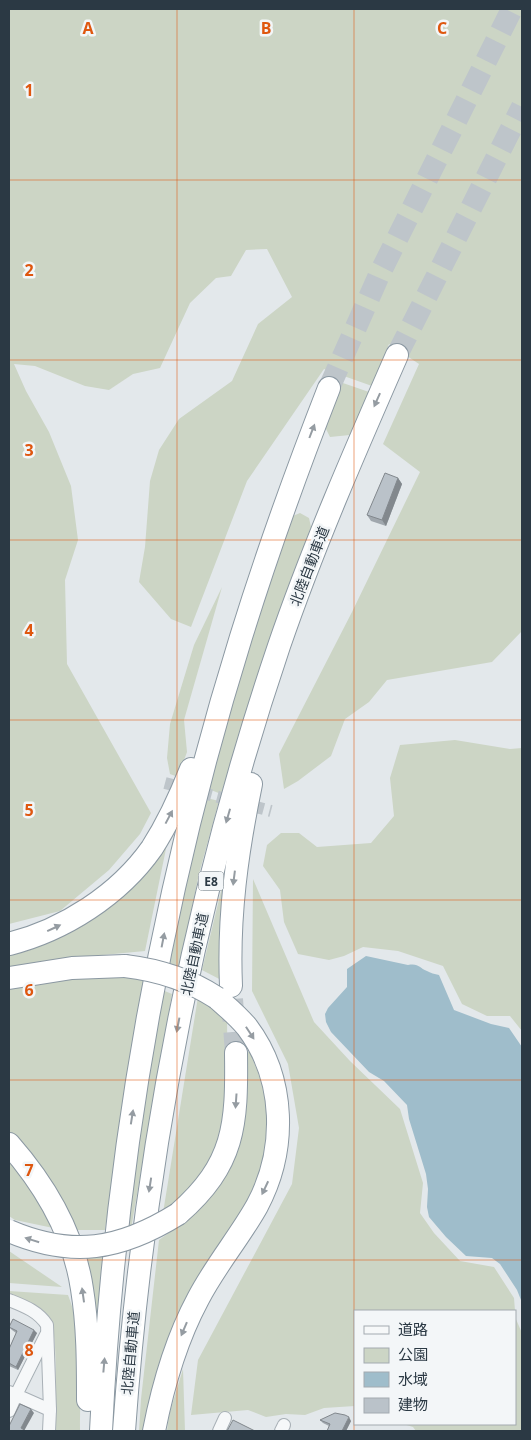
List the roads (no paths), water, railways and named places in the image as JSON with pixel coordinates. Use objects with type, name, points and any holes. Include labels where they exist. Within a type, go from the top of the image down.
[{"type":"highway","name":"北陸自動車道","points":[[124,1431],[134,1311],[147,1203],[163,1105],[202,913],[250,739],[279,646],[311,559],[355,450],[397,355]]},
{"type":"highway","name":"北陸自動車道","points":[[101,1431],[103,1376],[126,1154],[143,1044],[163,942],[190,822],[214,728],[247,619],[299,467],[329,388]]},
{"type":"highway","points":[[9,944],[54,928],[82,914],[131,873],[159,835],[181,795],[278,509],[299,467]]},
{"type":"highway","points":[[154,1431],[160,1398],[171,1362],[198,1298],[257,1205],[268,1182],[275,1160],[278,1138],[278,1114],[275,1091],[268,1067],[247,1027],[224,992],[233,889],[241,832],[264,728],[311,559]]},
{"type":"highway","points":[[9,978],[72,968],[125,966],[166,973],[201,988],[224,992]]},
{"type":"highway","points":[[9,1231],[51,1246],[92,1247],[133,1238],[157,1227],[178,1214],[204,1189],[221,1163],[227,1148],[235,1114],[237,1095],[236,1052]]},
{"type":"highway","points":[[9,1144],[33,1174],[52,1205],[66,1233],[76,1261],[82,1288],[86,1322],[89,1431]]},
{"type":"street","points":[[9,1300],[32,1310],[42,1317],[47,1325],[49,1431]]},
{"type":"street","points":[[9,1411],[12,1394],[47,1333]]},
{"type":"street","points":[[12,1394],[50,1410]]},
{"type":"street","points":[[220,1431],[225,1418]]},
{"type":"water","points":[[366,956],[408,965],[417,965],[439,975],[454,1010],[491,1024],[509,1028],[522,1047],[522,1316],[521,1300],[517,1290],[500,1264],[492,1258],[466,1256],[429,1217],[426,1174],[409,1119],[407,1105],[384,1081],[369,1072],[331,1032],[326,1022],[325,1014],[328,1008],[347,987],[347,969]]},
{"type":"tunnel","points":[[329,388],[380,273],[512,9]]},
{"type":"tunnel","points":[[397,355],[522,107]]},
{"type":"tunnel","points":[[165,783],[271,811]]},
{"type":"tunnel","points":[[232,999],[236,1053]]}]
